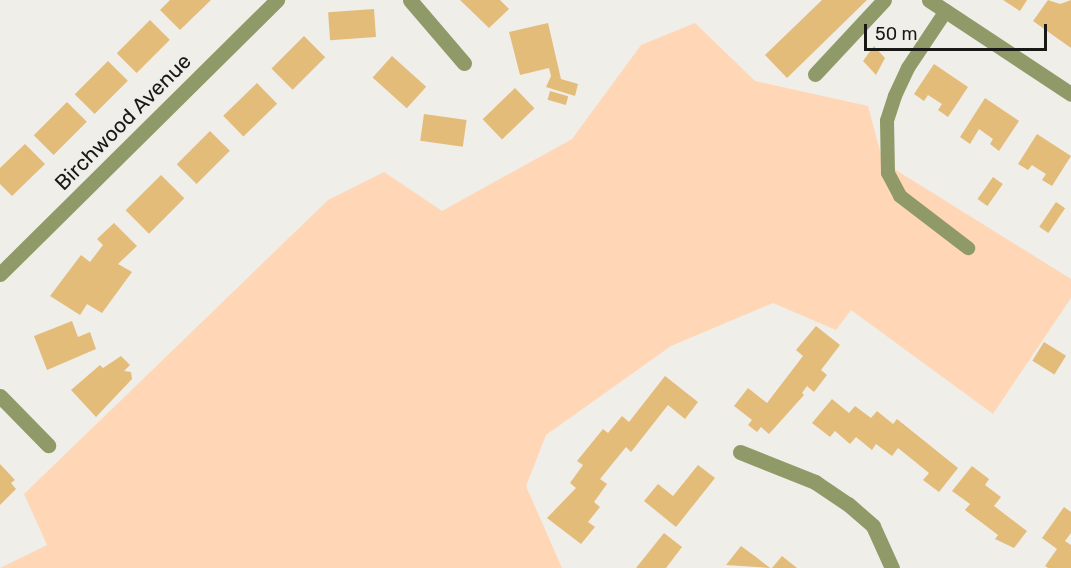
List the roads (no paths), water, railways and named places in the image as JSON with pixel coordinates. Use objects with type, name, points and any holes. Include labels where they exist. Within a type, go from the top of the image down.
[{"type":"street","name":"Birchwood Avenue","points":[[0,274],[277,0]]},
{"type":"street","points":[[410,0],[464,63]]},
{"type":"street","points":[[815,74],[884,0]]},
{"type":"street","points":[[929,0],[1071,94]]},
{"type":"street","points":[[0,396],[48,446]]},
{"type":"street","points":[[740,452],[815,482],[848,504],[873,526],[892,568]]},
{"type":"lane","points":[[946,11],[908,68],[887,121],[888,173],[900,196],[968,249]]}]
